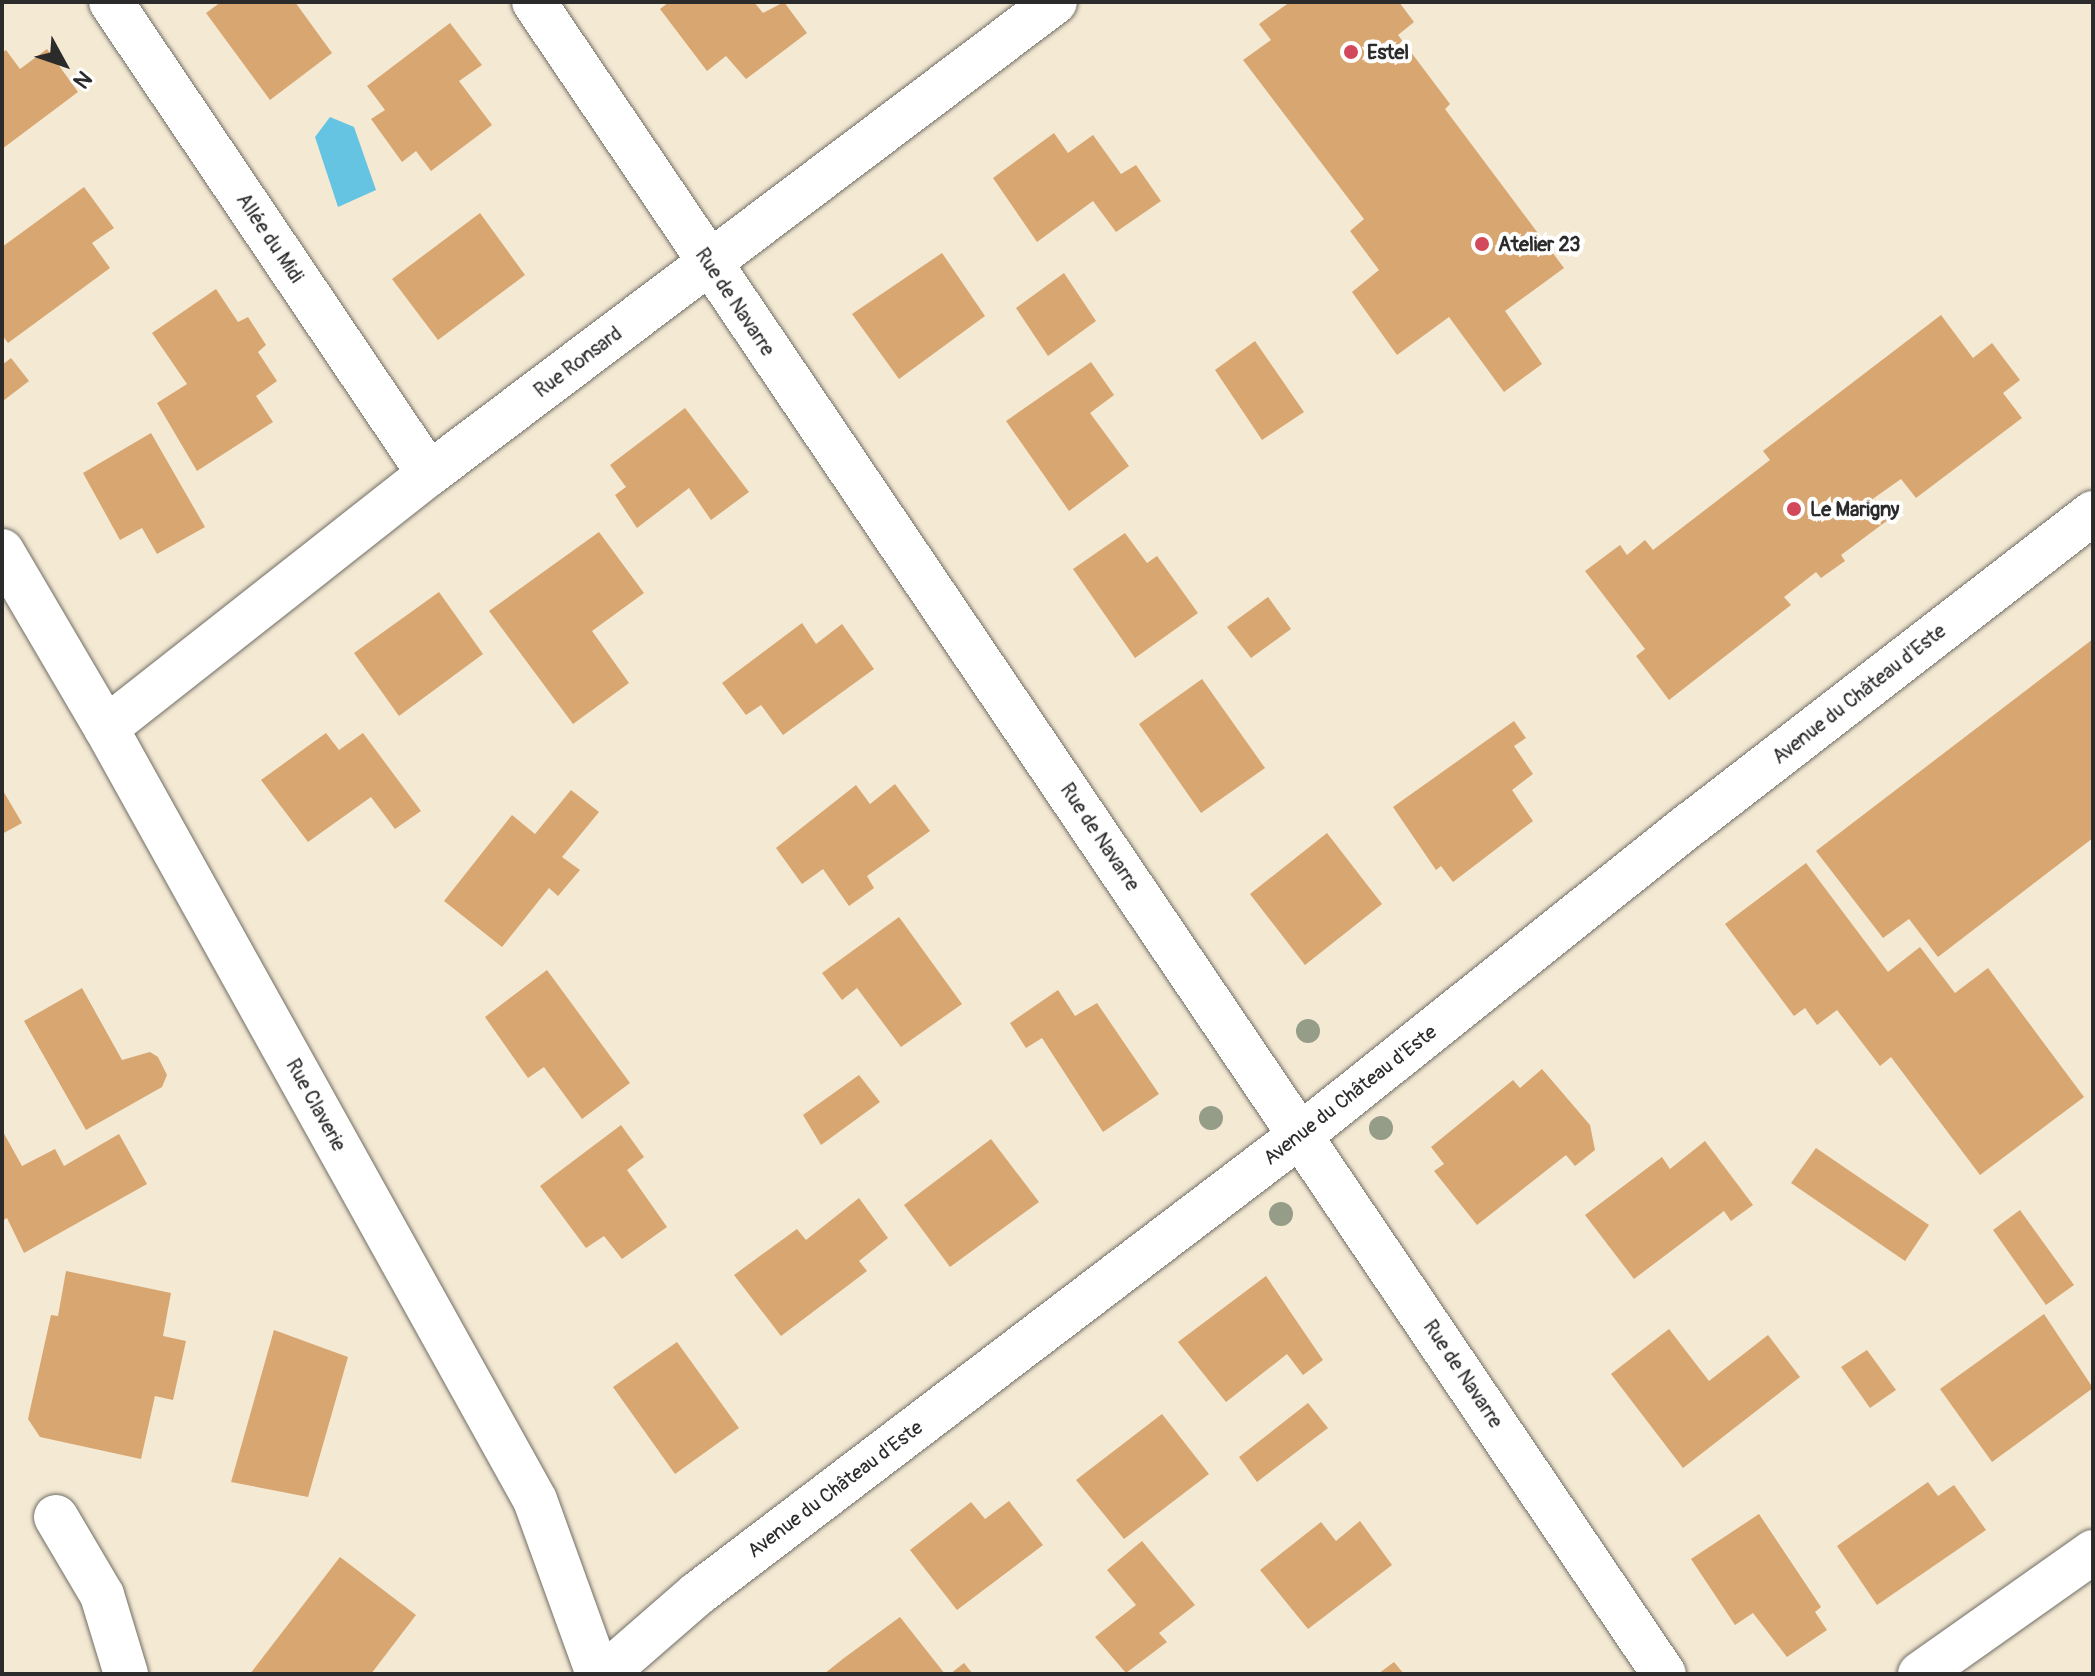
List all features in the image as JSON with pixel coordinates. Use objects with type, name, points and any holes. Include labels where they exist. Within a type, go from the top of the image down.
[{"type":"street","name":"Allée du Midi","points":[[111,2],[429,474]]},
{"type":"street","name":"Rue de Navarre","points":[[534,2],[1302,1134],[1664,1674]]},
{"type":"street","name":"Rue Ronsard","points":[[106,728],[429,474],[1055,2]]},
{"type":"street","name":"Avenue du Château d'Este","points":[[605,1674],[697,1594],[1302,1134],[1692,823],[2093,513]]},
{"type":"street","name":"Rue Claverie","points":[[2,551],[106,728],[535,1500],[598,1674]]},
{"type":"street","points":[[56,1517],[102,1595],[126,1674]]},
{"type":"street","points":[[1920,1674],[2093,1552]]},
{"type":"water","points":[[330,117],[354,127],[376,190],[338,207],[315,137]]},
{"type":"building","points":[[221,2],[295,2],[332,53],[270,100],[206,13]]},
{"type":"building","points":[[669,2],[754,2],[763,13],[784,2],[807,33],[746,79],[726,56],[707,71],[660,9]]},
{"type":"building","points":[[1290,2],[1399,2],[1414,22],[1398,35],[1450,104],[1445,109],[1564,268],[1505,311],[1542,364],[1504,392],[1449,317],[1397,355],[1352,292],[1379,270],[1350,231],[1364,219],[1243,60],[1271,40],[1259,24]]},
{"type":"building","points":[[450,23],[482,65],[459,81],[492,125],[431,171],[416,151],[402,162],[371,119],[385,110],[367,86]]},
{"type":"building","points":[[47,49],[78,92],[2,149],[2,53],[6,50],[20,69]]},
{"type":"building","points":[[1054,133],[1068,153],[1093,135],[1121,174],[1136,165],[1161,201],[1116,232],[1093,201],[1037,242],[993,178]]},
{"type":"building","points":[[84,187],[114,228],[92,243],[110,268],[8,343],[2,335],[2,247]]},
{"type":"building","points":[[480,213],[525,275],[438,340],[392,279]]},
{"type":"building","points":[[942,253],[985,316],[899,379],[852,314]]},
{"type":"building","points":[[1064,273],[1096,321],[1048,356],[1016,308]]},
{"type":"building","points":[[216,289],[238,322],[248,317],[266,345],[258,352],[277,381],[256,396],[273,422],[197,471],[157,403],[187,384],[152,333]]},
{"type":"building","name":"Le Marigny","points":[[1941,315],[1973,358],[1992,343],[2020,380],[2003,393],[2022,418],[1916,498],[1901,479],[1874,498],[1888,520],[1841,555],[1845,561],[1821,578],[1816,572],[1784,597],[1791,605],[1669,700],[1636,656],[1645,649],[1585,571],[1620,545],[1627,555],[1645,540],[1653,550],[1770,460],[1763,451]]},
{"type":"building","points":[[1255,341],[1304,412],[1262,440],[1215,370]]},
{"type":"building","points":[[11,358],[29,381],[3,401],[2,365]]},
{"type":"building","points":[[1091,362],[1114,395],[1090,413],[1129,466],[1069,511],[1006,421]]},
{"type":"building","points":[[685,408],[749,492],[711,520],[689,488],[637,528],[615,495],[626,487],[610,465]]},
{"type":"building","points":[[151,433],[205,527],[157,554],[142,528],[120,540],[83,473]]},
{"type":"building","points":[[599,532],[644,593],[592,631],[629,683],[573,724],[489,611]]},
{"type":"building","points":[[1125,533],[1147,563],[1157,556],[1198,613],[1135,658],[1073,569]]},
{"type":"building","points":[[439,592],[483,654],[399,716],[354,653]]},
{"type":"building","points":[[1268,597],[1291,629],[1251,658],[1227,627]]},
{"type":"building","points":[[802,623],[816,644],[842,624],[874,669],[783,735],[761,705],[746,715],[722,683]]},
{"type":"building","points":[[2093,639],[2093,838],[1938,957],[1909,919],[1883,938],[1816,851]]},
{"type":"building","points":[[1202,679],[1265,768],[1201,813],[1139,724]]},
{"type":"building","points":[[1514,721],[1526,738],[1514,746],[1533,774],[1512,790],[1533,821],[1453,882],[1441,866],[1436,870],[1393,807]]},
{"type":"building","points":[[326,733],[339,750],[363,733],[421,811],[395,829],[371,797],[308,842],[261,780]]},
{"type":"building","points":[[895,784],[930,831],[867,876],[874,888],[849,906],[823,869],[802,884],[776,848],[856,785],[870,804]]},
{"type":"building","points":[[2,789],[22,823],[2,834]]},
{"type":"building","points":[[571,790],[599,812],[562,857],[580,870],[558,896],[549,888],[502,947],[444,901],[512,815],[535,834]]},
{"type":"building","points":[[1327,833],[1382,904],[1305,965],[1250,894]]},
{"type":"building","points":[[1806,863],[1888,972],[1920,947],[1955,993],[1988,968],[2084,1097],[1980,1175],[1891,1057],[1880,1066],[1837,1010],[1817,1025],[1805,1008],[1794,1016],[1725,924]]},
{"type":"building","points":[[899,917],[962,1004],[901,1047],[857,988],[842,1000],[822,973]]},
{"type":"building","points":[[547,970],[630,1083],[582,1119],[544,1067],[528,1078],[485,1017]]},
{"type":"building","points":[[82,988],[122,1060],[150,1052],[158,1057],[167,1075],[162,1087],[86,1130],[24,1021]]},
{"type":"building","points":[[1058,990],[1075,1016],[1097,1003],[1159,1094],[1103,1132],[1042,1038],[1026,1048],[1010,1023]]},
{"type":"building","points":[[1542,1069],[1590,1125],[1595,1150],[1575,1166],[1566,1155],[1477,1225],[1434,1171],[1444,1164],[1431,1147],[1513,1080],[1520,1088]]},
{"type":"building","points":[[859,1075],[880,1102],[821,1145],[803,1115]]},
{"type":"building","points":[[621,1125],[644,1157],[627,1170],[667,1227],[622,1259],[604,1236],[586,1248],[540,1186]]},
{"type":"building","points":[[2,1130],[22,1166],[55,1149],[64,1166],[119,1134],[147,1184],[24,1253],[7,1218],[2,1221]]},
{"type":"building","points":[[991,1139],[1039,1202],[950,1267],[904,1205]]},
{"type":"building","points":[[1705,1141],[1753,1205],[1731,1221],[1724,1211],[1634,1279],[1585,1215],[1662,1157],[1670,1169]]},
{"type":"building","points":[[1816,1148],[1929,1225],[1905,1261],[1791,1183]]},
{"type":"building","points":[[859,1198],[888,1238],[859,1261],[867,1271],[781,1336],[734,1275],[797,1229],[806,1240]]},
{"type":"building","points":[[2020,1210],[2074,1285],[2046,1305],[1993,1230]]},
{"type":"building","points":[[66,1271],[171,1293],[163,1336],[186,1341],[173,1400],[155,1396],[141,1459],[40,1437],[28,1419],[51,1315],[58,1316]]},
{"type":"building","points":[[1266,1276],[1323,1360],[1303,1375],[1287,1354],[1226,1402],[1178,1342]]},
{"type":"building","points":[[2044,1314],[2093,1388],[1992,1462],[1940,1389]]},
{"type":"building","points":[[1669,1329],[1709,1381],[1768,1335],[1800,1377],[1683,1468],[1611,1374]]},
{"type":"building","points":[[274,1330],[348,1357],[308,1497],[231,1482]]},
{"type":"building","points":[[677,1342],[739,1428],[675,1474],[613,1387]]},
{"type":"building","points":[[1867,1350],[1896,1390],[1870,1408],[1841,1367]]},
{"type":"building","points":[[1308,1403],[1328,1428],[1257,1482],[1239,1457]]},
{"type":"building","points":[[1162,1414],[1209,1474],[1124,1539],[1076,1480]]},
{"type":"building","points":[[1928,1482],[1938,1496],[1954,1485],[1986,1530],[1877,1605],[1837,1546]]},
{"type":"building","points":[[1009,1501],[1043,1545],[957,1610],[910,1550],[971,1502],[985,1519]]},
{"type":"building","points":[[1759,1514],[1821,1607],[1815,1612],[1827,1630],[1787,1657],[1753,1613],[1735,1625],[1691,1559]]},
{"type":"building","points":[[1360,1521],[1392,1565],[1308,1629],[1260,1570],[1321,1522],[1336,1541]]},
{"type":"building","points":[[1142,1541],[1195,1605],[1159,1633],[1167,1642],[1126,1673],[1095,1637],[1136,1605],[1107,1570]]},
{"type":"building","points":[[340,1557],[416,1615],[371,1674],[250,1674]]},
{"type":"building","points":[[900,1617],[945,1674],[824,1674],[844,1658]]},
{"type":"building","points":[[1394,1662],[1404,1674],[1378,1674]]},
{"type":"building","points":[[964,1663],[973,1674],[950,1674]]},
{"type":"place","name":"Estel","points":[[1351,52]]},
{"type":"place","name":"Atelier 23","points":[[1482,244]]},
{"type":"place","name":"Le Marigny","points":[[1794,509]]}]
